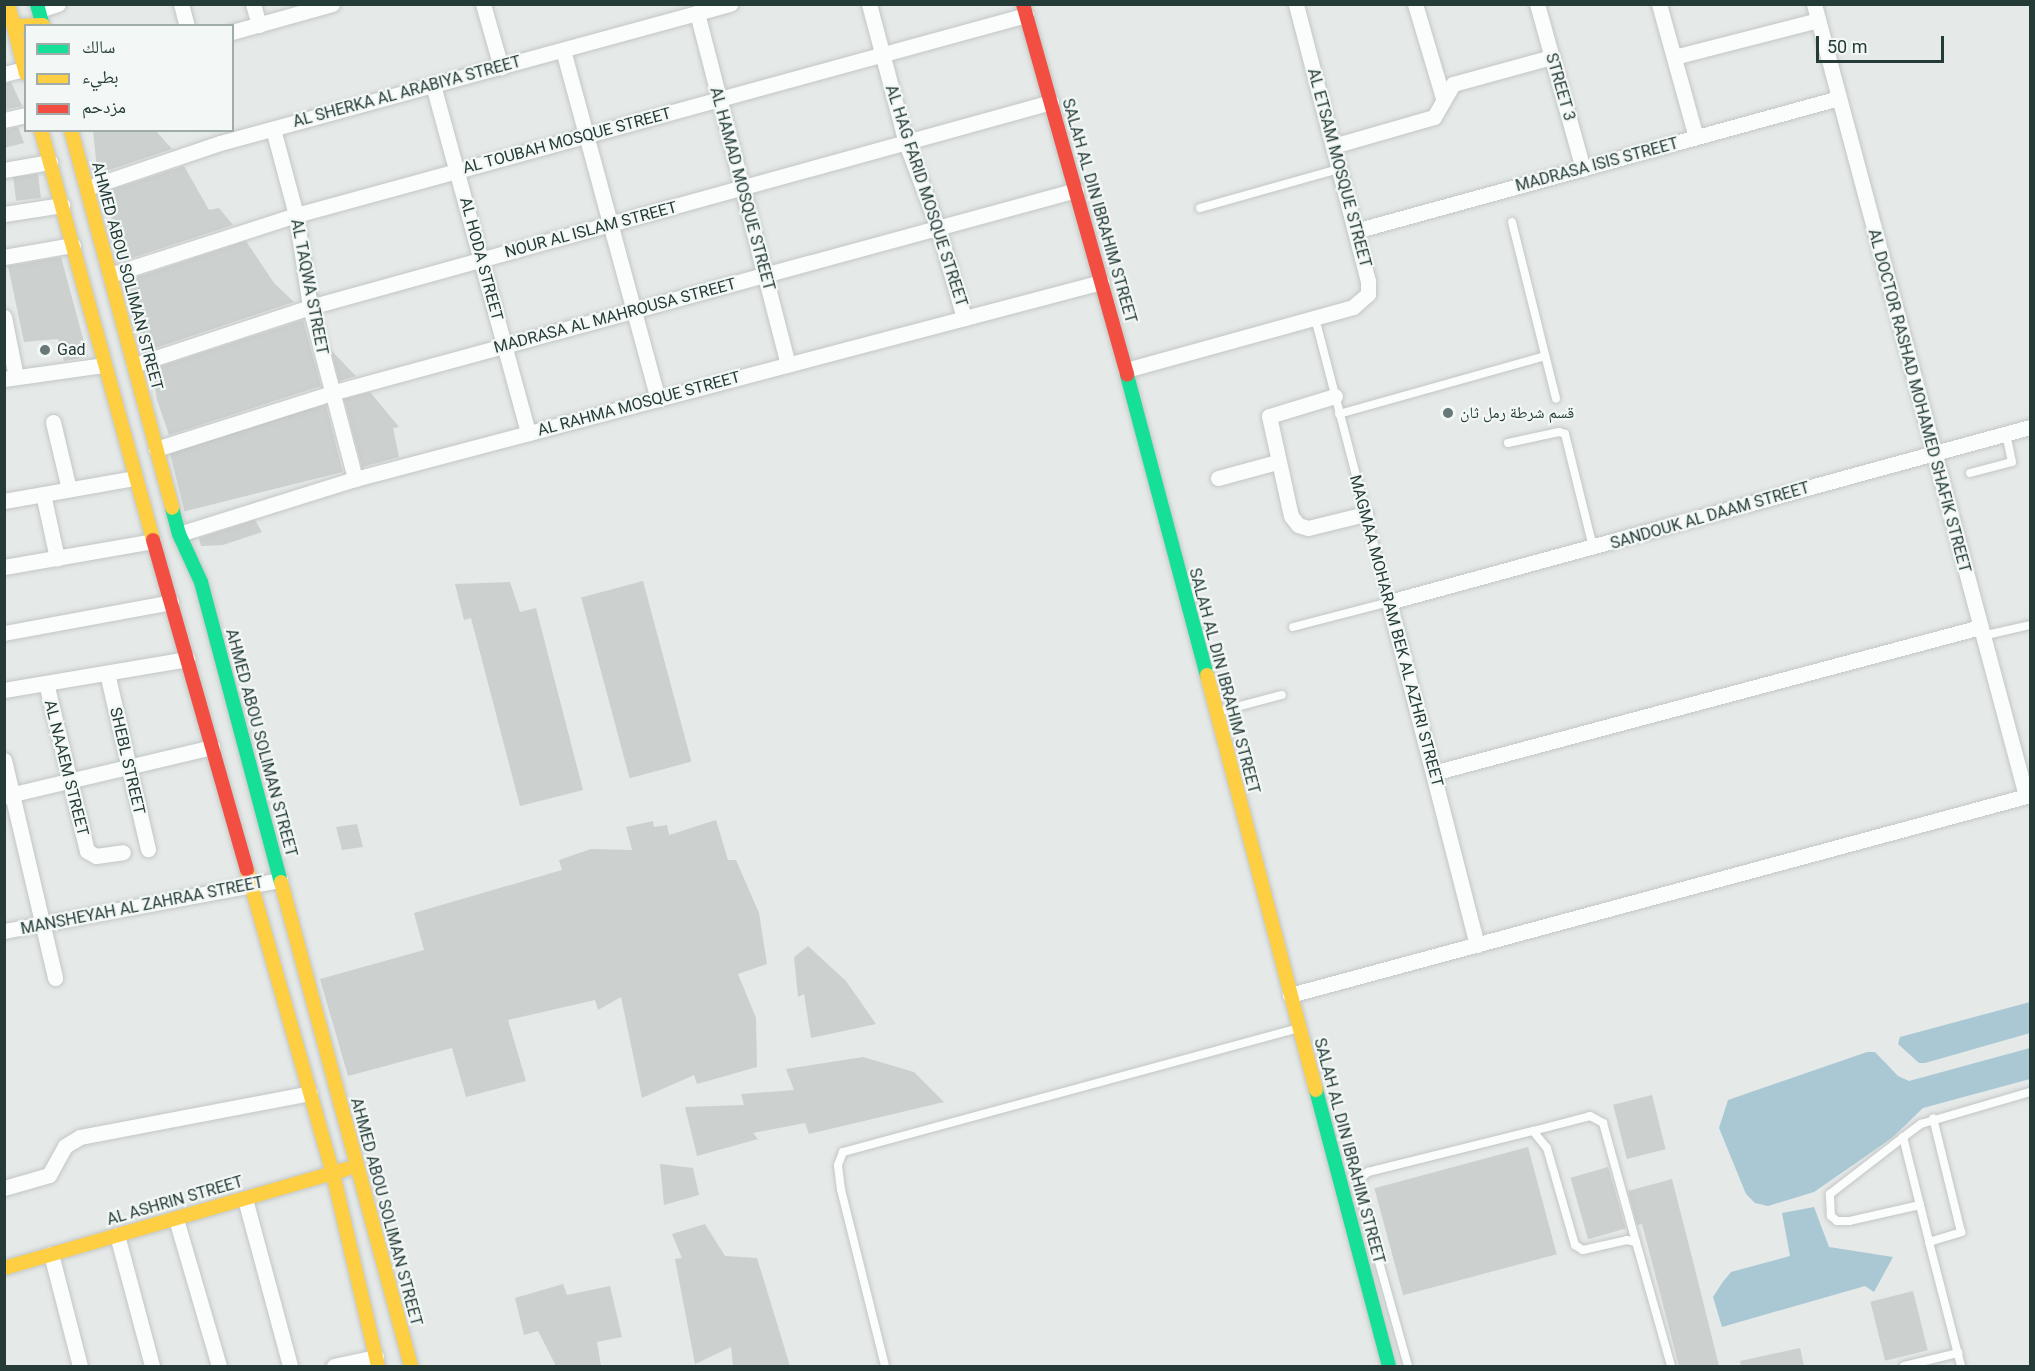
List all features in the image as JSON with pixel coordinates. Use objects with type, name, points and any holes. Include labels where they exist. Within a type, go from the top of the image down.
[{"type":"main road","points":[[8,4],[24,67]]},
{"type":"main road","name":"SALAH AL DIN IBRAHIM STREET","points":[[1025,10],[1126,370],[1389,1366]]},
{"type":"main road","points":[[14,26],[41,16]]},
{"type":"main road","name":"AHMED ABOU SOLIMAN STREET","points":[[42,132],[86,293],[103,365],[153,541],[181,589],[280,880],[355,1167],[411,1366]]},
{"type":"main road","name":"AHMED ABOU SOLIMAN STREET","points":[[72,132],[179,534],[187,659],[333,1173],[377,1362]]},
{"type":"main road","points":[[86,293],[115,292]]},
{"type":"main road","name":"AL ASHRIN STREET","points":[[4,1268],[355,1167]]},
{"type":"street","points":[[41,16],[58,4]]},
{"type":"street","points":[[181,4],[186,24]]},
{"type":"street","points":[[253,4],[259,25]]},
{"type":"street","points":[[483,4],[501,67]]},
{"type":"street","name":"AL SHERKA AL ARABIYA STREET","points":[[87,188],[218,137],[273,129],[730,4]]},
{"type":"street","name":"AL HAG FARID MOSQUE STREET","points":[[869,4],[906,143],[938,228],[964,318]]},
{"type":"street","name":"AL ETSAM MOSQUE STREET","points":[[1126,370],[1353,307],[1368,294],[1368,280],[1356,231],[1296,4]]},
{"type":"street","points":[[1415,4],[1443,98]]},
{"type":"street","name":"STREET 3","points":[[1537,4],[1583,169]]},
{"type":"street","points":[[1659,4],[1696,137]]},
{"type":"street","name":"AL DOCTOR RASHAD MOHAMED SHAFIK STREET","points":[[1814,4],[1932,454],[2029,795]]},
{"type":"street","points":[[234,31],[328,5]]},
{"type":"street","name":"AL HAMAD MOSQUE STREET","points":[[706,9],[719,99],[788,364]]},
{"type":"street","name":"AL TOUBAH MOSQUE STREET","points":[[110,275],[296,215],[882,54],[1025,10]]},
{"type":"street","points":[[1674,57],[1818,20]]},
{"type":"street","points":[[563,50],[658,399]]},
{"type":"street","points":[[1333,146],[1428,120],[1438,112],[1443,98],[1453,84],[1552,57]]},
{"type":"street","points":[[4,74],[24,71]]},
{"type":"street","name":"AL HODA STREET","points":[[433,85],[528,433]]},
{"type":"street","name":"MADRASA ISIS STREET","points":[[1356,231],[1839,98]]},
{"type":"street","name":"NOUR AL ISLAM STREET","points":[[134,365],[310,307],[1051,102]]},
{"type":"street","points":[[4,120],[24,115]]},
{"type":"street","name":"AL TAQWA STREET","points":[[273,129],[296,215],[310,307],[355,479]]},
{"type":"street","points":[[4,170],[50,162]]},
{"type":"street","name":"MADRASA AL MAHROUSA STREET","points":[[156,450],[331,393],[1076,190]]},
{"type":"street","points":[[4,214],[62,205]]},
{"type":"street","points":[[4,257],[73,244]]},
{"type":"street","name":"AL RAHMA MOSQUE STREET","points":[[179,534],[355,479],[1101,282]]},
{"type":"street","points":[[4,317],[10,378],[103,365]]},
{"type":"street","points":[[1335,396],[1269,416],[1277,462],[1291,516],[1298,525],[1308,528],[1365,514]]},
{"type":"street","points":[[53,422],[69,489]]},
{"type":"street","name":"SANDOUK AL DAAM STREET","points":[[1389,602],[2031,428]]},
{"type":"street","points":[[1218,478],[1277,462]]},
{"type":"street","points":[[4,501],[135,478]]},
{"type":"street","points":[[43,494],[57,558]]},
{"type":"street","points":[[4,567],[153,541]]},
{"type":"street","points":[[4,633],[181,589]]},
{"type":"street","name":"MAGMAA MOHARAM BEK AL AZHRI STREET","points":[[1389,602],[1477,945]]},
{"type":"street","points":[[1433,773],[1981,632]]},
{"type":"street","points":[[4,690],[187,659]]},
{"type":"street","name":"SHEBL STREET","points":[[107,673],[148,849]]},
{"type":"street","name":"AL NAAEM STREET","points":[[45,683],[87,851],[96,856],[123,852]]},
{"type":"street","points":[[8,795],[212,747]]},
{"type":"street","points":[[4,760],[8,795],[55,978]]},
{"type":"street","points":[[1290,995],[2029,795]]},
{"type":"street","name":"MANSHEYAH AL ZAHRAA STREET","points":[[4,931],[280,880]]},
{"type":"street","points":[[4,1188],[49,1175],[65,1146],[80,1137],[310,1093]]},
{"type":"street","points":[[245,1199],[290,1366]]},
{"type":"street","points":[[176,1219],[219,1366]]},
{"type":"street","points":[[117,1235],[152,1366]]},
{"type":"street","points":[[51,1254],[80,1366]]},
{"type":"street","points":[[334,1366],[377,1362]]},
{"type":"lane","points":[[1200,208],[1339,169]]},
{"type":"lane","points":[[1512,222],[1556,399]]},
{"type":"lane","name":"MAGMAA MOHARAM BEK AL AZHRI STREET","points":[[1314,318],[1389,602]]},
{"type":"lane","points":[[1340,414],[1545,356]]},
{"type":"lane","points":[[1508,443],[1559,432],[1565,435],[1593,548]]},
{"type":"lane","points":[[1970,473],[2012,462],[2006,434]]},
{"type":"lane","points":[[1293,627],[1389,602]]},
{"type":"lane","points":[[1981,632],[2031,625]]},
{"type":"lane","points":[[1215,712],[1282,695]]},
{"type":"lane","points":[[885,1366],[841,1190],[838,1165],[843,1152],[1299,1028]]},
{"type":"lane","points":[[1920,1205],[1849,1221],[1837,1221],[1828,1210],[1830,1194],[1903,1137],[1933,1118],[2031,1092]]},
{"type":"lane","points":[[1407,1366],[1358,1187],[1360,1179],[1368,1172],[1590,1116],[1603,1123],[1671,1366]]},
{"type":"lane","points":[[1929,1242],[1962,1229],[1933,1118]]},
{"type":"lane","points":[[1533,1131],[1547,1148],[1575,1245],[1583,1250],[1627,1240],[1636,1242]]},
{"type":"lane","points":[[1903,1137],[1961,1366]]},
{"type":"lane","points":[[1904,1366],[1958,1353]]},
{"type":"water","points":[[2030,1002],[2030,1033],[1925,1063],[1919,1063],[1898,1044],[1900,1037]]},
{"type":"water","points":[[2030,1048],[2030,1079],[1923,1108],[1892,1138],[1814,1192],[1768,1206],[1755,1203],[1746,1194],[1719,1128],[1728,1100],[1867,1052],[1875,1052],[1898,1076],[1909,1081]]},
{"type":"water","points":[[1814,1207],[1829,1247],[1893,1257],[1874,1292],[1865,1286],[1722,1327],[1713,1297],[1722,1283],[1731,1272],[1790,1256],[1782,1213]]},
{"type":"building","points":[[11,82],[22,106],[4,110],[4,84]]},
{"type":"building","points":[[18,127],[24,143],[4,148],[4,130]]},
{"type":"building","points":[[93,132],[157,132],[172,149],[103,172],[103,169],[97,170]]},
{"type":"building","points":[[184,166],[209,210],[219,208],[233,225],[122,261],[105,192]]},
{"type":"building","points":[[38,174],[41,198],[16,201],[13,177]]},
{"type":"building","points":[[246,241],[274,283],[294,302],[149,350],[143,348],[128,280]]},
{"type":"building","points":[[61,257],[88,357],[64,361],[58,339],[24,342],[8,266]]},
{"type":"building","points":[[303,320],[321,386],[169,435],[157,400],[152,369]]},
{"type":"building","points":[[331,350],[348,368],[356,376],[339,381]]},
{"type":"building","points":[[370,392],[399,427],[393,428],[399,457],[362,467],[344,399]]},
{"type":"building","points":[[326,405],[343,472],[185,511],[168,444]]},
{"type":"building","points":[[255,520],[262,532],[223,545],[201,546],[199,538]]},
{"type":"building","points":[[643,581],[691,762],[630,778],[581,598]]},
{"type":"building","points":[[510,582],[520,612],[536,608],[583,790],[520,806],[471,618],[464,620],[455,584]]},
{"type":"building","points":[[716,820],[728,860],[736,860],[759,913],[767,964],[738,974],[756,1018],[757,1067],[697,1084],[694,1075],[642,1098],[621,997],[598,1010],[595,1000],[508,1020],[526,1081],[466,1097],[452,1048],[348,1076],[320,979],[424,950],[414,913],[562,870],[559,860],[591,849],[632,850],[626,827],[653,821],[654,827],[667,825],[669,835]]},
{"type":"building","points":[[357,824],[363,847],[342,850],[336,827]]},
{"type":"building","points":[[808,946],[846,981],[876,1024],[811,1038],[804,994],[798,997],[794,957]]},
{"type":"building","points":[[863,1057],[914,1072],[944,1102],[809,1134],[805,1123],[753,1133],[758,1139],[697,1156],[685,1107],[744,1105],[741,1094],[794,1090],[786,1069]]},
{"type":"building","points":[[1652,1095],[1666,1149],[1627,1159],[1613,1105]]},
{"type":"building","points":[[1528,1147],[1557,1254],[1403,1295],[1374,1188]]},
{"type":"building","points":[[660,1164],[693,1168],[699,1195],[664,1205]]},
{"type":"building","points":[[1608,1167],[1626,1229],[1588,1239],[1571,1178]]},
{"type":"building","points":[[1672,1179],[1719,1366],[1679,1366],[1642,1224],[1637,1225],[1628,1191]]},
{"type":"building","points":[[705,1224],[725,1256],[757,1258],[790,1366],[733,1366],[731,1347],[695,1364],[675,1259],[682,1258],[672,1234]]},
{"type":"building","points":[[563,1284],[567,1295],[610,1286],[622,1337],[597,1342],[601,1366],[556,1366],[538,1331],[524,1335],[515,1298]]},
{"type":"building","points":[[1913,1291],[1928,1350],[1885,1361],[1870,1302]]},
{"type":"building","points":[[1800,1348],[1804,1366],[1741,1366],[1740,1361]]},
{"type":"traffic: fast","points":[[37,4],[42,24]]},
{"type":"traffic: fast","points":[[1127,375],[1207,675]]},
{"type":"traffic: fast","points":[[172,508],[179,534],[201,582],[281,882]]},
{"type":"traffic: fast","points":[[1316,1090],[1389,1366]]},
{"type":"traffic: slow","points":[[8,4],[24,66]]},
{"type":"traffic: slow","points":[[14,26],[24,26]]},
{"type":"traffic: slow","points":[[42,132],[153,540]]},
{"type":"traffic: slow","points":[[72,132],[172,508]]},
{"type":"traffic: slow","points":[[1207,675],[1316,1090]]},
{"type":"traffic: slow","points":[[247,870],[333,1174],[378,1366]]},
{"type":"traffic: slow","points":[[281,882],[411,1366]]},
{"type":"traffic: slow","points":[[4,1268],[347,1169]]},
{"type":"traffic: jam","points":[[1023,4],[1127,375]]},
{"type":"traffic: jam","points":[[153,540],[247,870]]},
{"type":"place","name":"Gad","points":[[45,350]]},
{"type":"place","name":"قسم شرطة رمل ثان","points":[[1448,413]]}]
